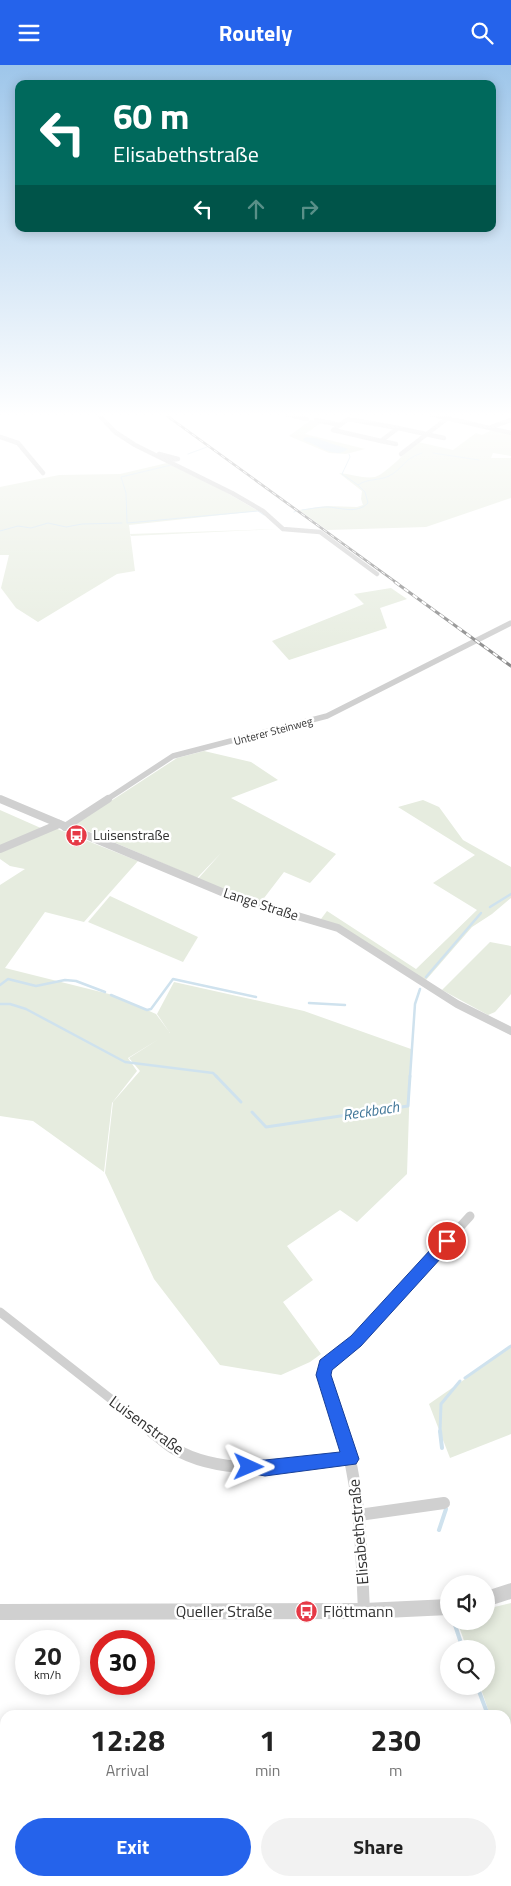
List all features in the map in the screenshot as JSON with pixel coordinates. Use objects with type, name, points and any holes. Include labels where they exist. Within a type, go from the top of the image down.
[{"type":"street","points":[[238,498],[263,511],[283,529],[320,532],[377,574]]},
{"type":"street","name":"Unterer Steinweg","points":[[62,825],[173,756],[307,723],[327,715],[511,623]]},
{"type":"street","name":"Lange Straße","points":[[0,799],[236,898],[338,928],[457,1004],[511,1031]]},
{"type":"street","points":[[0,849],[62,825]]},
{"type":"street","name":"Elisabethstraße","points":[[364,1611],[360,1515],[351,1459],[324,1375],[325,1365],[356,1341],[470,1216]]},
{"type":"street","name":"Luisenstraße","points":[[0,1312],[173,1448],[195,1458],[217,1464],[265,1468],[351,1459]]},
{"type":"street","points":[[360,1515],[444,1503]]},
{"type":"street","points":[[495,1596],[511,1591]]},
{"type":"street","name":"Queller Straße","points":[[0,1611],[364,1611],[440,1607]]},
{"type":"shaded area","points":[[0,498],[236,498],[258,511],[129,525],[135,571],[117,574],[38,622],[16,608],[1,588],[9,555],[0,555]]},
{"type":"shaded area","points":[[511,498],[426,527],[327,530],[299,510],[327,506],[357,507],[363,505],[361,499]]},
{"type":"shaded area","points":[[279,529],[131,536],[130,534]]},
{"type":"shaded area","points":[[391,588],[407,599],[380,608],[387,628],[289,660],[272,641],[364,604],[354,594]]},
{"type":"shaded area","points":[[204,751],[251,762],[278,780],[231,798],[336,854],[310,883],[284,872],[261,902],[239,897],[197,880],[221,853],[197,878],[74,825],[177,758]]},
{"type":"shaded area","points":[[423,800],[439,807],[463,840],[511,867],[511,898],[492,914],[472,927],[426,980],[321,919],[327,911],[416,969],[477,910],[433,883],[475,855],[398,807]]},
{"type":"shaded area","points":[[0,810],[43,829],[0,847]]},
{"type":"shaded area","points":[[55,828],[138,861],[84,922],[45,912],[5,968],[113,995],[156,1014],[170,1033],[157,1014],[174,982],[304,1011],[411,1049],[407,1174],[357,1222],[340,1210],[287,1246],[313,1280],[283,1302],[321,1354],[310,1362],[281,1375],[220,1365],[154,1279],[105,1173],[113,1102],[140,1071],[129,1058],[159,1039],[128,1058],[137,1071],[112,1103],[104,1172],[33,1121],[0,1116],[0,885],[25,869],[10,866],[0,859],[0,852]]},
{"type":"shaded area","points":[[110,896],[198,937],[183,962],[88,922]]},
{"type":"shaded area","points":[[490,942],[511,946],[511,994],[495,1012],[488,1015],[442,990]]},
{"type":"shaded area","points":[[511,1347],[511,1434],[450,1458],[429,1404]]},
{"type":"shaded area","points":[[511,1603],[511,1710],[488,1710],[483,1695],[495,1695],[495,1640],[464,1640],[460,1630],[495,1630],[495,1607]]},
{"type":"waterway","points":[[126,498],[127,522]]},
{"type":"waterway","points":[[302,510],[326,507],[353,510],[363,507],[368,503],[367,498]]},
{"type":"waterway","points":[[127,523],[258,511],[264,515]]},
{"type":"waterway","points":[[0,531],[18,526],[31,528],[48,523],[66,527],[82,524],[122,523]]},
{"type":"waterway","name":"Reckbach","points":[[490,907],[511,894]]},
{"type":"waterway","name":"Reckbach","points":[[426,977],[481,913]]},
{"type":"waterway","points":[[0,985],[8,979],[36,986],[65,980],[76,981],[105,992]]},
{"type":"waterway","points":[[111,995],[147,1010],[151,1009],[173,979],[256,997]]},
{"type":"waterway","name":"Reckbach","points":[[410,1077],[415,1004],[420,989]]},
{"type":"waterway","points":[[309,1003],[345,1005]]},
{"type":"waterway","name":"Reckbach","points":[[0,1004],[10,1004],[26,1009],[125,1062],[213,1073],[216,1076]]},
{"type":"waterway","name":"Reckbach","points":[[216,1076],[241,1102]]},
{"type":"waterway","name":"Reckbach","points":[[252,1112],[266,1127],[408,1106],[410,1076]]},
{"type":"waterway","points":[[465,1378],[511,1346]]},
{"type":"waterway","points":[[440,1431],[441,1404],[460,1381]]},
{"type":"waterway","points":[[440,1431],[442,1448]]},
{"type":"waterway","points":[[439,1530],[446,1509]]},
{"type":"waterway","points":[[457,1630],[460,1640]]},
{"type":"waterway","points":[[480,1695],[486,1710]]},
{"type":"railway","points":[[280,498],[397,583]]},
{"type":"railway","points":[[395,582],[511,666]]},
{"type":"place","name":"Luisenstraße","points":[[77,835]]},
{"type":"place","name":"Flöttmann","points":[[307,1611]]},
{"type":"route","points":[[249,1467],[265,1468],[351,1459],[324,1375],[325,1365],[356,1341],[447,1241]]}]
